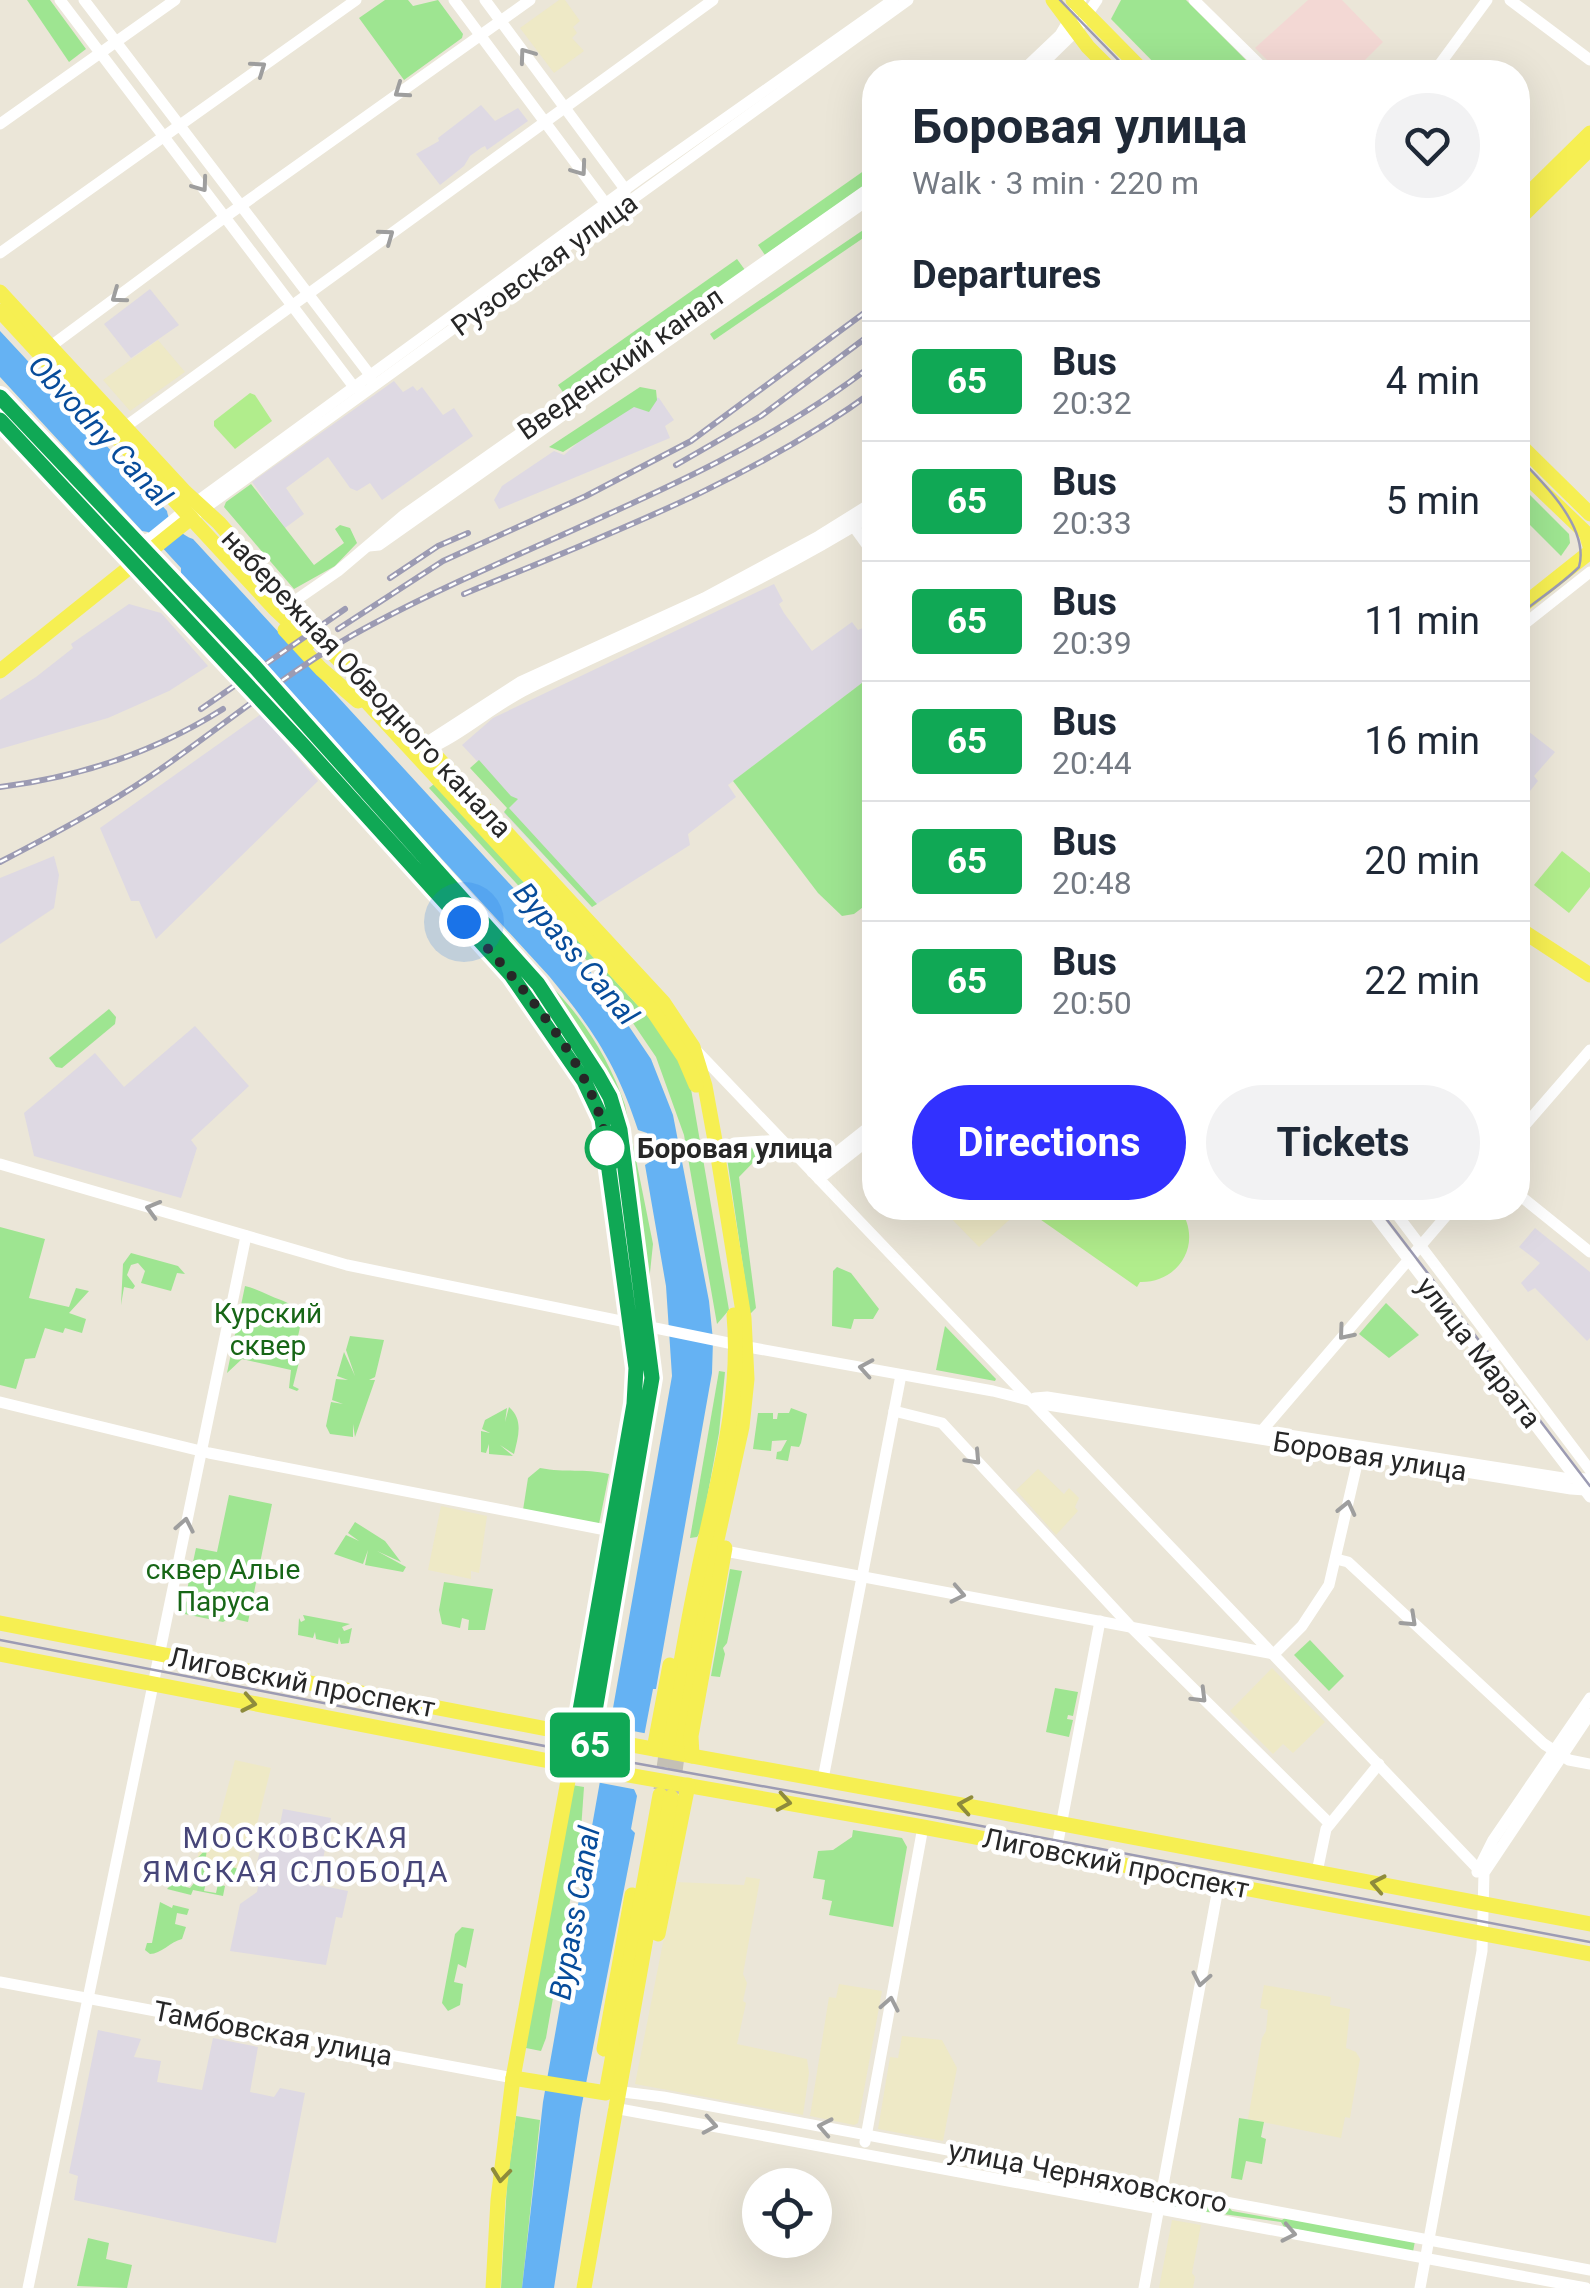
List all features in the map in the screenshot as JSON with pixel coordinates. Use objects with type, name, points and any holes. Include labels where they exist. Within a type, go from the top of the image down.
[{"type":"main road","points":[[1053,0],[1102,60]]},
{"type":"main road","points":[[1083,4],[1133,60]]},
{"type":"main road","points":[[1530,192],[1590,133]]},
{"type":"main road","points":[[1530,208],[1590,149]]},
{"type":"main road","name":"набережная Обводного канала","points":[[0,292],[125,426],[188,515],[291,604],[337,658],[662,1002],[693,1047],[718,1156],[741,1346],[744,1408],[728,1499],[662,1745]]},
{"type":"main road","name":"набережная Обводного канала","points":[[0,312],[385,722],[422,748],[653,1011],[684,1057],[696,1088],[741,1346],[726,1450],[710,1522],[691,1556],[662,1745]]},
{"type":"main road","points":[[0,397],[255,667],[523,966],[597,1074],[616,1115],[639,1324],[636,1388],[611,1531],[585,1752]]},
{"type":"main road","points":[[0,420],[146,549]]},
{"type":"main road","points":[[1530,455],[1590,514]]},
{"type":"main road","points":[[1530,481],[1589,542],[1530,598]]},
{"type":"main road","points":[[0,671],[188,515]]},
{"type":"main road","points":[[1530,936],[1590,976]]},
{"type":"main road","points":[[493,2288],[498,2200],[513,2078],[585,1752],[649,1407],[652,1368],[639,1324]]},
{"type":"main road","points":[[692,1756],[691,1736],[724,1550],[728,1499]]},
{"type":"main road","name":"Лиговский проспект","points":[[0,1622],[585,1752],[646,1778],[923,1826],[1590,1954]]},
{"type":"main road","name":"Лиговский проспект","points":[[0,1654],[153,1685],[585,1752],[662,1745],[692,1756],[1590,1924]]},
{"type":"main road","points":[[584,2288],[604,2095],[646,1778]]},
{"type":"main road","points":[[604,2095],[648,1984],[688,1785]]},
{"type":"main road","points":[[604,2095],[666,1796],[631,2028]]},
{"type":"main road","name":"Тамбовская улица","points":[[513,2078],[604,2095]]},
{"type":"street","points":[[60,0],[354,387],[369,390],[370,375],[84,0]]},
{"type":"street","points":[[0,124],[175,0]]},
{"type":"street","points":[[0,253],[356,0]]},
{"type":"street","points":[[454,0],[606,204],[623,207],[625,189],[485,0]]},
{"type":"street","points":[[50,346],[530,0]]},
{"type":"street","points":[[125,426],[713,0]]},
{"type":"street","name":"Рузовская улица","points":[[188,515],[370,375],[893,0]]},
{"type":"street","name":"Рузовская улица","points":[[188,515],[369,390],[908,0]]},
{"type":"street","points":[[1194,0],[1256,60]]},
{"type":"street","points":[[1443,60],[1486,0]]},
{"type":"street","points":[[1510,0],[1590,60]]},
{"type":"street","points":[[1526,12],[1534,0]]},
{"type":"street","points":[[1044,60],[1072,26],[1083,4]]},
{"type":"street","points":[[1034,60],[1072,26]]},
{"type":"street","name":"Введенский канал","points":[[291,604],[427,498],[862,193]]},
{"type":"street","name":"Введенский канал","points":[[368,546],[379,544],[862,204]]},
{"type":"street","points":[[422,748],[520,682],[704,598],[862,513]]},
{"type":"street","points":[[855,520],[862,519]]},
{"type":"street","points":[[855,520],[862,533]]},
{"type":"street","points":[[1530,620],[1590,572]]},
{"type":"street","points":[[247,579],[282,607],[291,604]]},
{"type":"street","points":[[653,1011],[693,1047],[1480,1871]]},
{"type":"street","points":[[1530,1120],[1590,1050]]},
{"type":"street","points":[[815,1175],[862,1133]]},
{"type":"street","points":[[718,1156],[734,1143],[782,1140]]},
{"type":"street","points":[[815,1175],[862,1144]]},
{"type":"street","points":[[0,1164],[398,1276],[639,1324]]},
{"type":"street","points":[[1530,1204],[1590,1252]]},
{"type":"street","name":"улица Марата","points":[[1378,1220],[1576,1479],[1589,1488]]},
{"type":"street","name":"улица Марата","points":[[1401,1220],[1590,1470]]},
{"type":"street","points":[[1259,1434],[1442,1220]]},
{"type":"street","points":[[28,2288],[246,1236]]},
{"type":"street","name":"Боровая улица","points":[[639,1324],[1030,1398],[1047,1397],[1589,1488]]},
{"type":"street","points":[[823,1779],[901,1375]]},
{"type":"street","points":[[0,1402],[202,1450],[611,1531]]},
{"type":"street","points":[[894,1411],[942,1423],[1131,1627],[1330,1824]]},
{"type":"street","points":[[1274,1654],[1294,1635],[1323,1595],[1336,1559],[1360,1451]]},
{"type":"street","name":"Боровая улица","points":[[1360,1451],[1576,1479]]},
{"type":"street","points":[[724,1550],[1274,1654]]},
{"type":"street","points":[[1336,1559],[1348,1562],[1557,1754],[1590,1764]]},
{"type":"street","points":[[1056,1852],[1100,1621]]},
{"type":"street","points":[[1420,2288],[1484,1934],[1478,1903],[1480,1871],[1590,1698]]},
{"type":"street","points":[[1557,1754],[1590,1714]]},
{"type":"street","points":[[1317,1872],[1326,1829],[1379,1764]]},
{"type":"street","points":[[862,2153],[923,1826]]},
{"type":"street","points":[[1144,2288],[1219,1883]]},
{"type":"street","name":"Тамбовская улица","points":[[0,1982],[513,2078]]},
{"type":"street","name":"улица Черняховского","points":[[604,2095],[866,2135],[1590,2270]]},
{"type":"street","name":"улица Черняховского","points":[[604,2095],[862,2153],[1586,2288]]},
{"type":"street","points":[[969,2173],[972,2154]]},
{"type":"street","points":[[1012,2181],[1016,2162]]},
{"type":"street","points":[[1487,2270],[1490,2252]]},
{"type":"street","points":[[1556,2282],[1560,2264]]},
{"type":"shaded area","points":[[559,0],[565,0],[580,21],[573,27],[577,33],[572,38],[584,51],[554,73],[520,28]]},
{"type":"shaded area","points":[[1308,0],[1342,0],[1383,42],[1365,60],[1267,60],[1255,48]]},
{"type":"shaded area","points":[[481,105],[495,121],[518,108],[528,121],[487,150],[485,146],[470,156],[464,166],[440,185],[416,154],[439,141]]},
{"type":"shaded area","points":[[150,289],[179,325],[131,358],[104,324]]},
{"type":"shaded area","points":[[158,340],[185,372],[130,411],[103,380]]},
{"type":"shaded area","points":[[394,381],[403,392],[413,386],[417,391],[422,387],[443,415],[454,408],[473,436],[382,500],[370,483],[357,491],[350,488],[328,457],[286,488],[304,514],[285,528],[252,482]]},
{"type":"shaded area","points":[[643,395],[659,398],[674,420],[665,426],[670,438],[499,509],[494,500],[502,486],[554,451],[564,455],[604,419]]},
{"type":"shaded area","points":[[774,584],[784,613],[812,651],[852,622],[858,630],[862,628],[862,683],[728,785],[736,797],[688,834],[690,845],[592,907],[504,813],[515,802],[462,745],[493,718]]},
{"type":"shaded area","points":[[129,604],[161,613],[208,666],[169,691],[108,718],[0,749],[0,700],[36,677],[73,648],[71,644]]},
{"type":"shaded area","points":[[261,714],[318,781],[156,939],[139,901],[131,901],[100,828]]},
{"type":"shaded area","points":[[1530,733],[1555,752],[1534,776],[1538,781],[1530,791]]},
{"type":"shaded area","points":[[54,856],[59,875],[54,908],[0,944],[0,878]]},
{"type":"shaded area","points":[[195,1026],[249,1086],[191,1140],[197,1148],[181,1198],[34,1156],[24,1113],[95,1053],[124,1087]]},
{"type":"shaded area","points":[[953,1220],[1009,1220],[979,1247]]},
{"type":"shaded area","points":[[1535,1228],[1590,1272],[1587,1341],[1535,1288],[1528,1292],[1521,1283],[1540,1263],[1519,1247]]},
{"type":"shaded area","points":[[1038,1469],[1064,1494],[1069,1488],[1079,1498],[1075,1507],[1078,1511],[1056,1535],[1016,1490]]},
{"type":"shaded area","points":[[441,1506],[487,1516],[479,1573],[471,1571],[471,1579],[428,1570]]},
{"type":"shaded area","points":[[1272,1668],[1325,1722],[1293,1753],[1283,1744],[1273,1754],[1230,1711]]},
{"type":"shaded area","points":[[235,1760],[271,1768],[243,1880],[194,1872],[204,1827],[217,1828]]},
{"type":"shaded area","points":[[283,1809],[331,1818],[318,1885],[348,1891],[342,1918],[336,1917],[326,1965],[230,1951],[240,1904],[257,1892],[262,1867],[256,1866],[263,1840],[269,1834],[278,1835]]},
{"type":"shaded area","points":[[746,1877],[760,1879],[743,1974],[747,1983],[743,2001],[746,2003],[737,2044],[807,2059],[803,2115],[635,2084],[675,1882],[744,1885]]},
{"type":"shaded area","points":[[839,1984],[882,1991],[858,2123],[854,2125],[810,2116],[829,1997],[836,1998]]},
{"type":"shaded area","points":[[1264,1985],[1331,1997],[1330,2005],[1350,2009],[1346,2048],[1356,2052],[1360,2059],[1350,2118],[1345,2117],[1341,2138],[1248,2119],[1266,2031],[1268,2010],[1260,2008]]},
{"type":"shaded area","points":[[98,2030],[141,2039],[134,2057],[161,2061],[157,2082],[202,2090],[213,2038],[258,2047],[250,2092],[274,2097],[280,2088],[305,2093],[276,2243],[74,2200],[78,2176],[69,2173]]},
{"type":"shaded area","points":[[902,2036],[942,2040],[957,2068],[943,2141],[878,2129],[890,2057],[898,2058]]},
{"type":"shaded area","points":[[1172,2220],[1201,2225],[1193,2288],[1159,2288]]},
{"type":"green space","points":[[27,0],[50,0],[86,49],[69,62]]},
{"type":"green space","points":[[385,0],[408,0],[413,6],[438,0],[462,38],[404,80],[359,18]]},
{"type":"green space","points":[[1121,0],[1186,0],[1246,60],[1151,60],[1111,19]]},
{"type":"green space","points":[[862,172],[862,187],[765,255],[758,245]]},
{"type":"green space","points":[[862,231],[862,239],[714,340],[710,334]]},
{"type":"green space","points":[[737,259],[745,270],[565,395],[558,385]]},
{"type":"green space","points":[[640,387],[656,390],[657,400],[649,412],[634,407],[563,452],[549,447]]},
{"type":"green space","points":[[250,393],[272,421],[235,449],[214,421]]},
{"type":"green space","points":[[251,484],[314,565],[344,543],[335,529],[340,525],[350,528],[357,543],[335,566],[294,589],[224,507]]},
{"type":"green space","points":[[1530,495],[1569,534],[1570,543],[1561,556],[1530,525]]},
{"type":"green space","points":[[862,683],[862,908],[842,916],[818,893],[733,781]]},
{"type":"green space","points":[[479,760],[518,799],[509,808],[597,904],[592,907],[504,812],[507,808],[470,768]]},
{"type":"green space","points":[[434,784],[653,1022],[673,1049],[691,1089],[729,1310],[717,1324],[684,1135],[656,1057],[601,976],[429,788]]},
{"type":"green space","points":[[1562,851],[1590,873],[1590,887],[1569,913],[1534,885]]},
{"type":"green space","points":[[552,987],[595,1042],[625,1105],[653,1244],[649,1282],[623,1105]]},
{"type":"green space","points":[[109,1009],[116,1017],[115,1024],[62,1068],[56,1067],[49,1058]]},
{"type":"green space","points":[[768,1147],[739,1177],[756,1308],[750,1314],[727,1158],[733,1150]]},
{"type":"green space","points":[[1041,1220],[1185,1220],[1188,1246],[1177,1268],[1166,1276],[1140,1282],[1137,1287]]},
{"type":"green space","points":[[0,1227],[45,1239],[29,1298],[69,1307],[76,1288],[89,1291],[69,1313],[86,1319],[82,1333],[45,1328],[35,1358],[25,1359],[16,1389],[0,1385]]},
{"type":"green space","points":[[131,1253],[178,1266],[185,1274],[177,1273],[171,1291],[141,1283],[145,1271],[138,1263],[131,1265],[127,1275],[135,1286],[124,1287],[121,1305],[123,1264]]},
{"type":"green space","points":[[837,1267],[851,1273],[879,1309],[873,1319],[854,1319],[851,1329],[832,1326],[833,1271]]},
{"type":"green space","name":"Курский сквер","points":[[245,1286],[290,1304],[299,1313],[295,1348],[302,1350],[293,1386],[297,1391],[289,1388],[291,1370],[242,1359],[227,1373]]},
{"type":"green space","points":[[1386,1303],[1419,1335],[1389,1358],[1359,1334]]},
{"type":"green space","points":[[945,1326],[996,1379],[995,1381],[936,1370]]},
{"type":"green space","points":[[350,1336],[384,1340],[355,1437],[353,1424],[353,1437],[330,1434],[326,1426],[331,1402],[343,1404],[332,1400],[336,1379],[348,1380],[337,1376],[344,1352],[355,1376],[346,1350]]},
{"type":"green space","points":[[719,1371],[725,1372],[719,1433],[701,1531],[690,1538]]},
{"type":"green space","points":[[509,1407],[518,1423],[514,1454],[500,1445],[513,1456],[489,1454],[489,1444],[486,1453],[481,1452],[481,1431],[490,1433],[482,1429],[485,1420],[507,1408],[505,1422]]},
{"type":"green space","points":[[791,1408],[807,1414],[801,1443],[799,1447],[791,1446],[788,1461],[776,1459],[787,1440],[772,1441],[771,1451],[753,1449],[758,1413],[773,1413],[773,1419],[777,1419],[778,1413],[789,1413]]},
{"type":"green space","points":[[540,1468],[609,1474],[599,1524],[523,1510],[528,1478]]},
{"type":"green space","name":"сквер Алые Паруса","points":[[229,1495],[272,1504],[248,1622],[230,1618],[223,1622],[180,1613],[191,1594],[187,1590],[196,1548],[217,1552]]},
{"type":"green space","points":[[355,1522],[385,1541],[401,1562],[377,1551],[406,1567],[403,1572],[365,1565],[368,1550],[363,1564],[334,1554],[346,1535],[359,1541],[348,1533]]},
{"type":"green space","points":[[730,1569],[742,1571],[720,1677],[711,1676]]},
{"type":"green space","points":[[444,1582],[493,1589],[485,1630],[468,1630],[469,1620],[462,1618],[460,1628],[442,1624],[439,1610]]},
{"type":"green space","points":[[303,1615],[350,1624],[342,1627],[344,1631],[352,1628],[349,1643],[341,1644],[339,1637],[338,1644],[316,1639],[315,1632],[313,1638],[298,1635],[299,1618],[301,1622],[305,1620]]},
{"type":"green space","points":[[1310,1640],[1344,1676],[1329,1691],[1294,1655]]},
{"type":"green space","points":[[1055,1688],[1078,1692],[1073,1716],[1068,1715],[1067,1719],[1073,1720],[1069,1737],[1046,1732]]},
{"type":"green space","points":[[572,1785],[584,1787],[580,1844],[541,2051],[526,2048],[527,2039]]},
{"type":"green space","points":[[853,1830],[902,1838],[907,1847],[893,1927],[829,1915],[832,1901],[822,1899],[825,1880],[813,1878],[818,1851],[833,1850],[852,1837]]},
{"type":"green space","points":[[207,1848],[204,1873],[230,1877],[231,1868],[216,1866],[216,1862],[245,1871],[246,1880],[234,1885],[223,1879],[207,1878],[204,1891],[216,1893],[218,1884],[225,1886],[223,1896],[167,1889],[186,1869],[189,1875],[182,1881],[190,1888],[194,1883],[190,1866]]},
{"type":"green space","points":[[160,1902],[172,1908],[173,1905],[189,1909],[187,1915],[177,1913],[175,1924],[186,1927],[182,1939],[150,1954],[145,1950],[147,1943],[152,1943]]},
{"type":"green space","points":[[462,1927],[474,1929],[466,1968],[458,1964],[454,1982],[463,1984],[460,2005],[448,2011],[442,2003],[455,1934]]},
{"type":"green space","points":[[516,2116],[540,2120],[522,2288],[501,2288],[507,2184]]},
{"type":"green space","points":[[1239,2118],[1264,2122],[1261,2137],[1266,2139],[1262,2164],[1246,2161],[1242,2180],[1231,2178]]},
{"type":"green space","points":[[1175,2196],[1229,2207],[1232,2211],[1415,2241],[1413,2252],[1284,2227],[1281,2222],[1172,2207]]},
{"type":"green space","points":[[88,2238],[109,2243],[106,2259],[132,2265],[127,2288],[77,2286]]},
{"type":"water","points":[[0,331],[167,511],[177,528],[193,539],[597,979],[651,1059],[673,1115],[709,1301],[712,1373],[656,1689],[634,1789],[637,1796],[631,1829],[635,1833],[581,2109],[554,2288],[522,2288],[543,2102],[672,1376],[666,1286],[645,1165],[651,1161],[647,1133],[638,1130],[602,1048],[549,976],[181,574],[181,568],[0,377]]},
{"type":"pier","points":[[606,1726],[649,1734],[638,1790],[596,1782]]},
{"type":"tunnel","points":[[661,1790],[668,1740]]},
{"type":"tunnel","points":[[672,1793],[679,1742]]},
{"type":"tram line","points":[[1060,0],[1118,60]]},
{"type":"tram line","points":[[1530,469],[1562,507],[1578,537],[1581,552],[1579,567],[1530,607]]},
{"type":"tram line","points":[[1387,1220],[1590,1486]]},
{"type":"tram line","points":[[0,1640],[1590,1942]]},
{"type":"railway","points":[[338,629],[443,561],[586,496],[691,441],[862,315]]},
{"type":"railway","points":[[676,465],[761,416],[862,341]]},
{"type":"railway","points":[[0,862],[134,787],[342,641],[434,593],[693,474],[756,441],[862,372]]},
{"type":"railway","points":[[464,594],[728,479],[828,423],[862,399]]},
{"type":"railway","points":[[390,578],[438,546],[468,533]]},
{"type":"railway","points":[[201,709],[345,609]]},
{"type":"railway","points":[[0,787],[59,777],[116,760],[171,738],[223,709]]},
{"type":"bus line","name":"65","points":[[0,397],[255,667],[523,966],[550,1001],[610,1097],[620,1130],[652,1378],[588,1752],[573,1750],[636,1377],[608,1150],[596,1102],[527,993],[303,745],[0,420]]},
{"type":"place","name":"Боровая улица","points":[[607,1148]]},
{"type":"district","name":"МОСКОВСКАЯ ЯМСКАЯ СЛОБОДА","points":[[296,1855]]},
{"type":"route","points":[[464,922],[527,993],[568,1055],[596,1102],[607,1148]]},
{"type":"water label","name":"Obvodny Canal","points":[[100,431]]},
{"type":"water label","name":"Bypass Canal","points":[[576,954]]},
{"type":"water label","name":"Bypass Canal","points":[[575,1913]]}]
